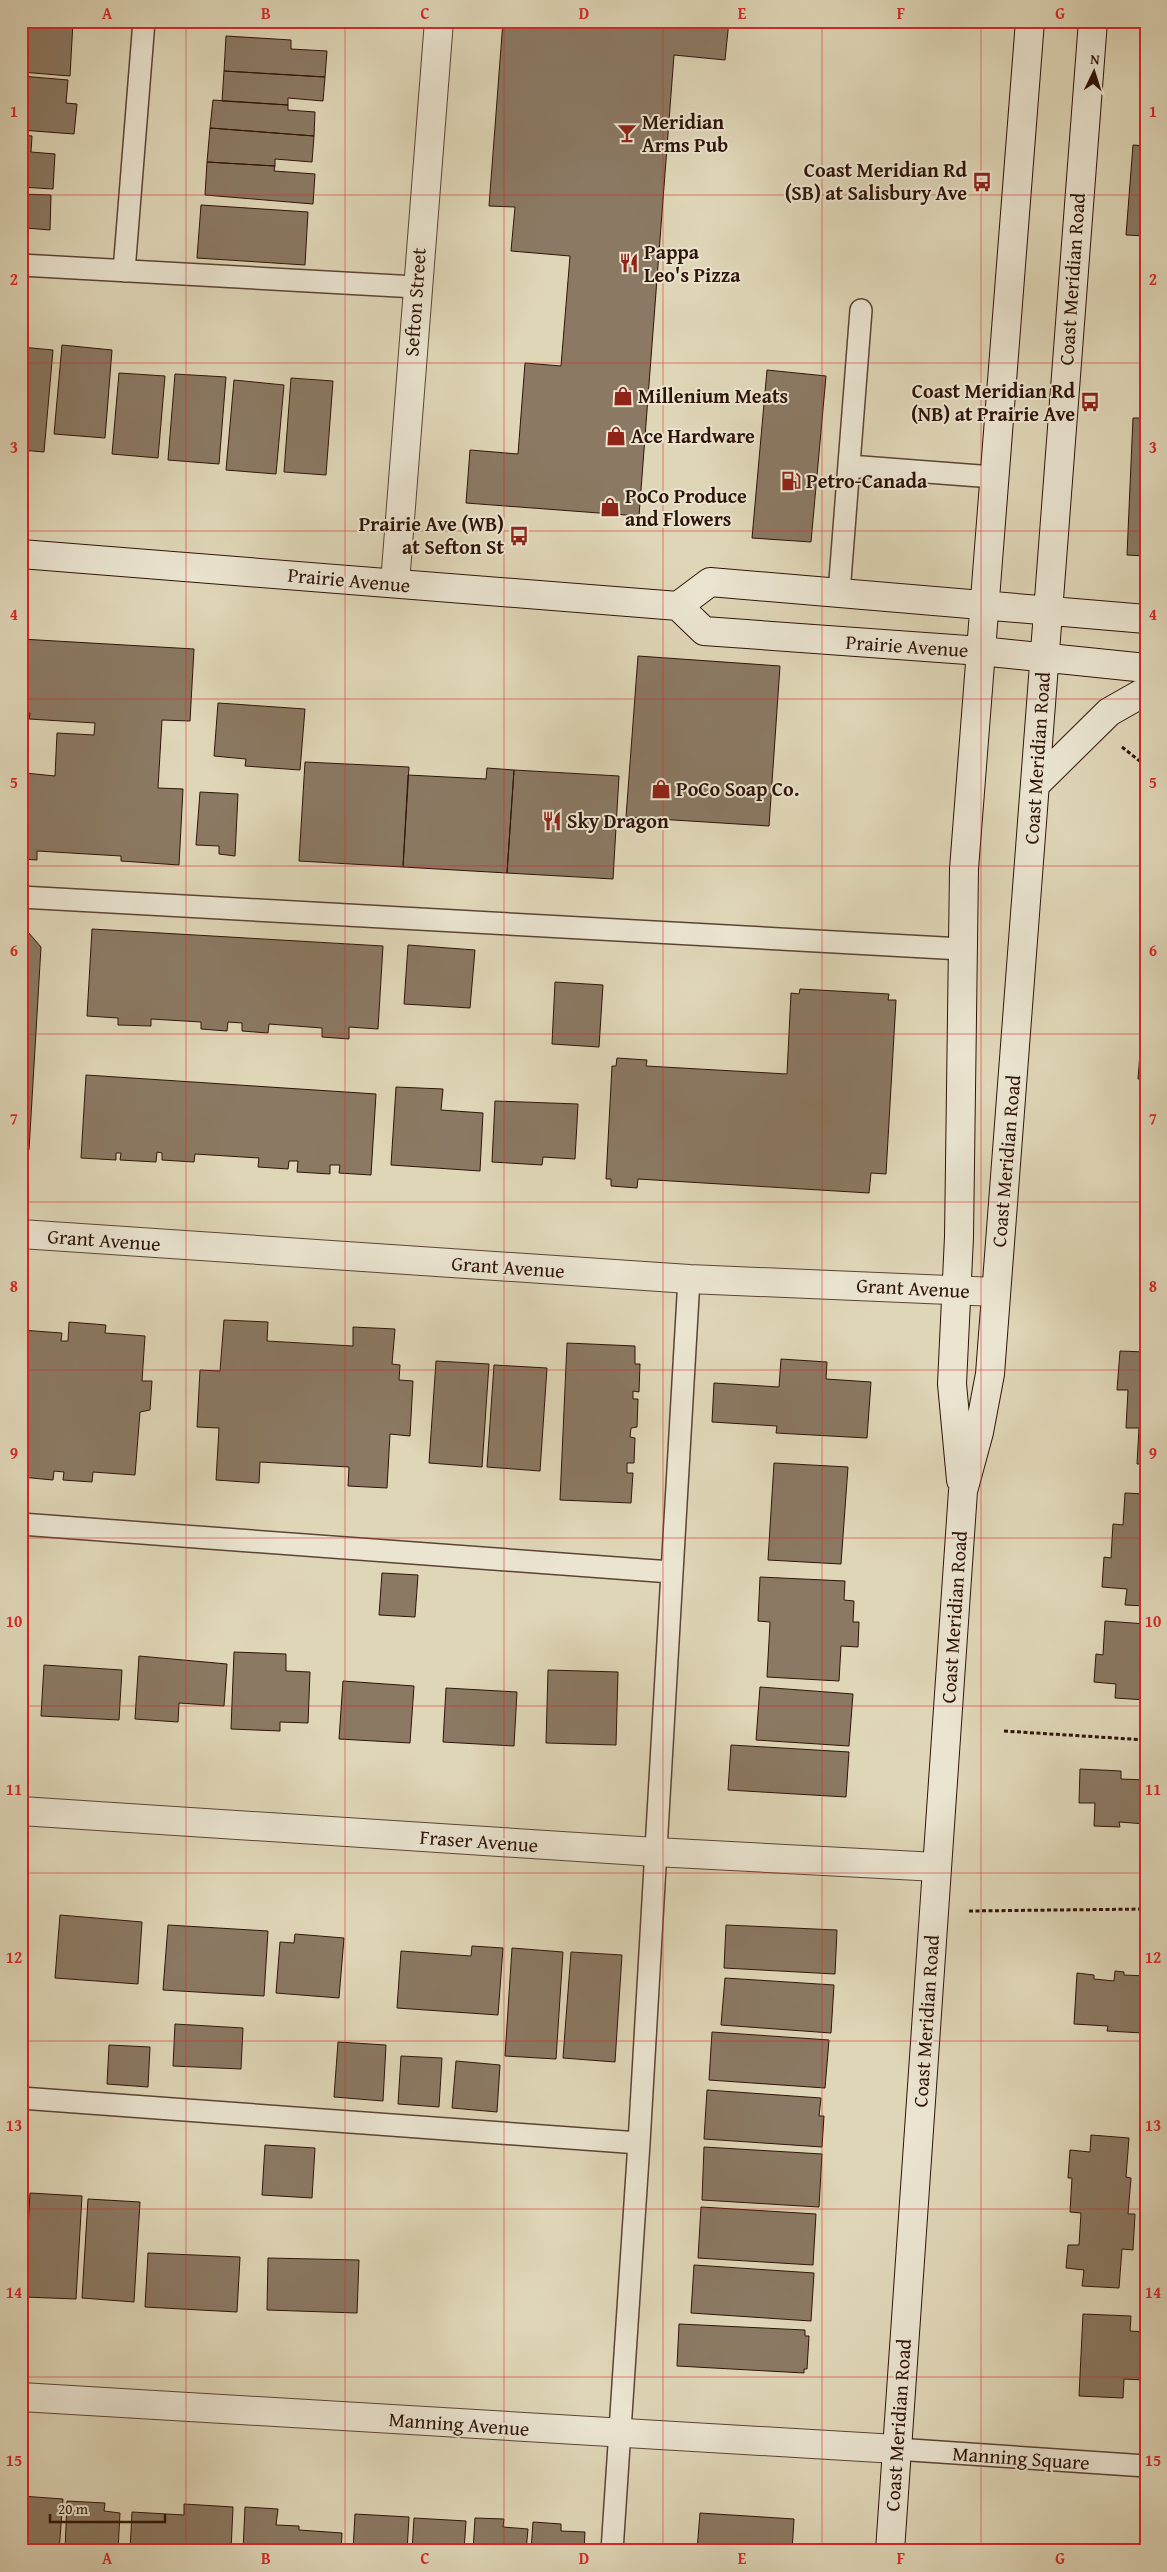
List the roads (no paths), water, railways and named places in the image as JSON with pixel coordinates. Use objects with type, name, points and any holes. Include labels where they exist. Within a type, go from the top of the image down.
[{"type":"main road","name":"Sefton Street","points":[[394,583],[416,287],[439,21]]},
{"type":"main road","name":"Coast Meridian Road","points":[[963,1491],[954,1427],[952,1384],[958,1237],[962,949],[968,804],[1030,21]]},
{"type":"main road","name":"Coast Meridian Road","points":[[890,2551],[963,1491],[990,1374],[1093,21]]},
{"type":"main road","name":"Prairie Avenue","points":[[21,554],[678,606],[704,631],[981,651],[1146,668]]},
{"type":"main road","points":[[678,606],[710,582],[984,607],[1146,618]]},
{"type":"main road","points":[[1036,784],[1109,712],[1146,691]]},
{"type":"main road","name":"Grant Avenue","points":[[21,1234],[690,1279],[996,1292]]},
{"type":"main road","name":"Fraser Avenue","points":[[21,1811],[655,1852],[937,1867]]},
{"type":"main road","name":"Manning Avenue","points":[[21,2397],[618,2434],[896,2449]]},
{"type":"lane","points":[[124,271],[144,21]]},
{"type":"lane","points":[[21,265],[416,287]]},
{"type":"lane","points":[[839,593],[861,310]]},
{"type":"lane","points":[[849,466],[993,477]]},
{"type":"lane","points":[[21,897],[962,949]]},
{"type":"lane","points":[[612,2551],[618,2434],[639,2143],[690,1279]]},
{"type":"lane","points":[[21,1524],[672,1572]]},
{"type":"lane","points":[[21,2098],[639,2143]]},
{"type":"lane","name":"Manning Square","points":[[896,2449],[1146,2466]]},
{"type":"place","name":"Meridian Arms Pub","points":[[627,133]]},
{"type":"place","name":"Coast Meridian Rd (SB) at Salisbury Ave","points":[[982,182]]},
{"type":"place","name":"Pappa Leo's Pizza","points":[[629,263]]},
{"type":"place","name":"Millenium Meats","points":[[623,396]]},
{"type":"place","name":"Coast Meridian Rd (NB) at Prairie Ave","points":[[1090,402]]},
{"type":"place","name":"Ace Hardware","points":[[616,436]]},
{"type":"place","name":"Petro-Canada","points":[[791,481]]},
{"type":"place","name":"PoCo Produce and Flowers","points":[[610,507]]},
{"type":"place","name":"Prairie Ave (WB) at Sefton St","points":[[519,536]]},
{"type":"place","name":"PoCo Soap Co.","points":[[661,789]]},
{"type":"place","name":"Sky Dragon","points":[[552,821]]}]
